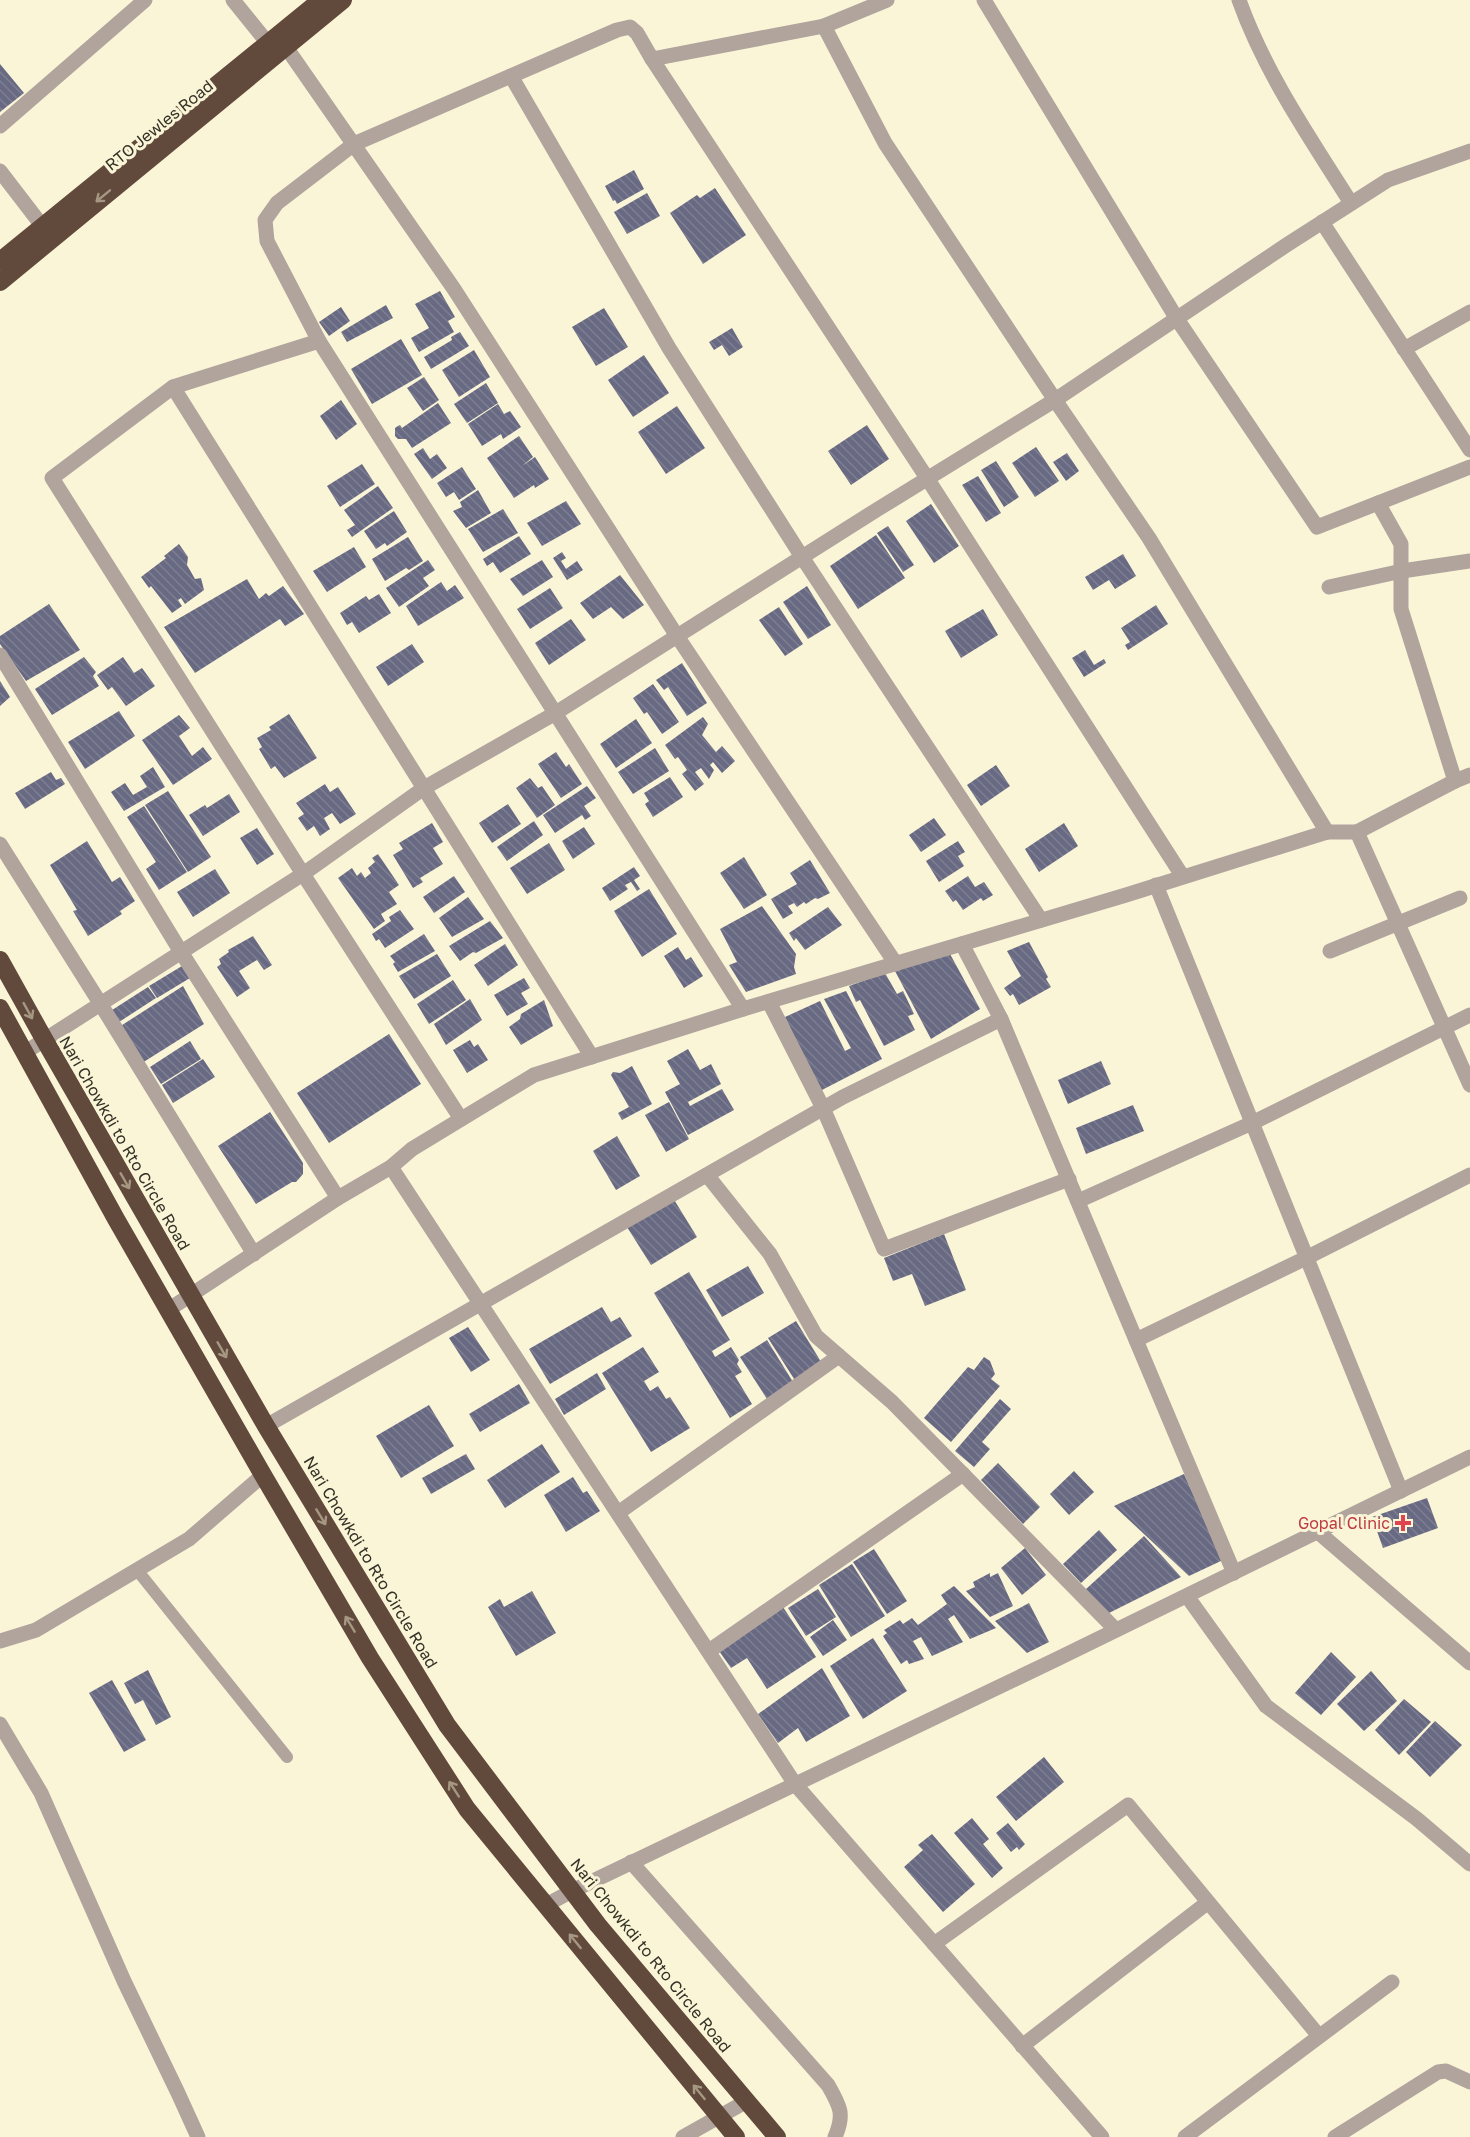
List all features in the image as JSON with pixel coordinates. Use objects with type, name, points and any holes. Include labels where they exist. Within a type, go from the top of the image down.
[{"type":"highway","name":"RTO Jewles Road","points":[[0,282],[277,45],[321,0]]},
{"type":"highway","name":"RTO Jewles Road","points":[[0,261],[277,45],[343,0]]},
{"type":"highway","name":"Nari Chowkdi to Rto Circle Road","points":[[0,960],[266,1426],[447,1725],[605,1934],[777,2137]]},
{"type":"highway","points":[[0,1008],[262,1475],[370,1658],[467,1809],[736,2137]]},
{"type":"street","points":[[0,126],[145,0]]},
{"type":"street","points":[[233,0],[277,45],[354,144],[454,290],[677,636],[896,964]]},
{"type":"street","points":[[652,59],[824,26],[887,0]]},
{"type":"street","points":[[984,0],[1177,319],[1317,527],[1470,467]]},
{"type":"street","points":[[1239,0],[1265,59],[1299,122],[1351,203]]},
{"type":"street","points":[[824,26],[885,143],[1149,538],[1327,832]]},
{"type":"street","points":[[743,1009],[319,341],[267,241],[266,219],[277,203],[354,144],[617,30],[630,27],[637,33],[1183,877]]},
{"type":"street","points":[[511,76],[669,348],[802,557],[1041,920]]},
{"type":"street","points":[[24,1053],[303,874],[424,788],[554,714],[927,478],[1055,400],[1351,203],[1388,180],[1470,151]]},
{"type":"street","points":[[0,171],[43,227]]},
{"type":"street","points":[[1322,222],[1470,450]]},
{"type":"street","points":[[1404,349],[1470,312]]},
{"type":"street","points":[[319,341],[173,387],[52,478],[461,1119]]},
{"type":"street","points":[[173,387],[592,1057]]},
{"type":"street","points":[[1378,503],[1401,544],[1401,609],[1455,781]]},
{"type":"street","points":[[1329,587],[1402,571],[1470,561]]},
{"type":"street","points":[[0,655],[181,952],[339,1198]]},
{"type":"street","points":[[168,1310],[339,1198],[391,1167],[412,1149],[534,1075],[743,1009],[1327,832],[1357,832],[1470,774]]},
{"type":"street","points":[[1357,832],[1470,1085]]},
{"type":"street","points":[[0,844],[254,1254]]},
{"type":"street","points":[[1156,885],[1401,1491]]},
{"type":"street","points":[[1330,951],[1460,898]]},
{"type":"street","points":[[962,944],[1001,1019],[1234,1573]]},
{"type":"street","points":[[769,1002],[823,1108],[884,1249],[1069,1179]]},
{"type":"street","points":[[1078,1201],[1252,1123],[1470,1015]]},
{"type":"street","points":[[266,1426],[823,1108],[1001,1019]]},
{"type":"street","points":[[391,1167],[795,1784],[1102,2137]]},
{"type":"street","points":[[707,1174],[770,1254],[816,1336],[892,1402],[1116,1630]]},
{"type":"street","points":[[1136,1340],[1470,1175]]},
{"type":"street","points":[[618,1513],[839,1356]]},
{"type":"street","points":[[546,1905],[1470,1457]]},
{"type":"street","points":[[709,1651],[963,1474]]},
{"type":"street","points":[[0,1641],[36,1630],[189,1539],[262,1475]]},
{"type":"street","points":[[1318,1532],[1470,1663]]},
{"type":"street","points":[[1187,1596],[1266,1706],[1417,1818],[1470,1864]]},
{"type":"street","points":[[0,1724],[41,1793],[124,1982],[198,2137]]},
{"type":"street","points":[[934,1944],[1128,1805],[1319,2036]]},
{"type":"street","points":[[631,1862],[828,2085],[839,2103],[841,2123],[834,2137]]},
{"type":"street","points":[[1022,2046],[1207,1903]]},
{"type":"street","points":[[1185,2137],[1392,1982]]},
{"type":"street","points":[[1335,2137],[1438,2072],[1446,2071],[1470,2082]]},
{"type":"street","points":[[683,2137],[747,2101]]},
{"type":"lane","points":[[137,1570],[287,1757]]},
{"type":"building","points":[[0,64],[24,93],[0,112]]},
{"type":"building","points":[[634,170],[644,189],[617,204],[605,186]]},
{"type":"building","points":[[715,188],[746,235],[703,264],[670,213],[697,195],[700,198]]},
{"type":"building","points":[[647,193],[660,216],[627,234],[614,212]]},
{"type":"building","points":[[440,291],[455,317],[448,321],[454,332],[419,352],[411,338],[429,328],[415,304]]},
{"type":"building","points":[[386,305],[393,318],[347,342],[341,332]]},
{"type":"building","points":[[341,307],[350,321],[329,336],[319,322]]},
{"type":"building","points":[[604,308],[628,347],[596,366],[572,327]]},
{"type":"building","points":[[732,328],[743,347],[729,356],[722,345],[714,350],[709,342]]},
{"type":"building","points":[[460,332],[469,346],[431,369],[424,357],[452,340],[451,337]]},
{"type":"building","points":[[401,339],[422,375],[372,404],[351,369]]},
{"type":"building","points":[[474,350],[490,377],[459,397],[442,370]]},
{"type":"building","points":[[644,355],[669,393],[633,417],[608,380]]},
{"type":"building","points":[[424,377],[439,400],[423,411],[407,388]]},
{"type":"building","points":[[486,383],[498,403],[467,423],[454,404]]},
{"type":"building","points":[[341,400],[357,424],[336,440],[320,416]]},
{"type":"building","points":[[438,403],[451,423],[412,448],[406,439],[398,439],[395,436],[395,428],[400,425],[402,428]]},
{"type":"building","points":[[498,404],[504,414],[510,411],[521,427],[503,439],[501,434],[482,446],[468,424]]},
{"type":"building","points":[[677,406],[705,448],[666,474],[638,432]]},
{"type":"building","points":[[867,425],[889,459],[851,485],[828,451]]},
{"type":"building","points":[[519,436],[533,457],[522,466],[535,457],[549,479],[535,488],[534,485],[514,498],[487,458]]},
{"type":"building","points":[[1036,447],[1059,481],[1035,497],[1012,463]]},
{"type":"building","points":[[423,448],[430,459],[437,454],[447,468],[432,479],[414,454]]},
{"type":"building","points":[[1067,453],[1079,471],[1066,481],[1053,462]]},
{"type":"building","points":[[996,461],[1019,497],[1004,507],[981,470]]},
{"type":"building","points":[[362,464],[375,484],[340,507],[327,486]]},
{"type":"building","points":[[462,467],[476,489],[459,500],[454,492],[446,497],[437,483]]},
{"type":"building","points":[[978,476],[1001,513],[986,522],[962,485]]},
{"type":"building","points":[[378,486],[393,508],[352,537],[347,530],[355,525],[344,510]]},
{"type":"building","points":[[478,490],[491,513],[466,528],[453,511],[462,507],[460,502]]},
{"type":"building","points":[[566,501],[581,524],[542,546],[527,523]]},
{"type":"building","points":[[931,504],[959,546],[934,563],[906,521]]},
{"type":"building","points":[[503,509],[518,533],[483,552],[468,529]]},
{"type":"building","points":[[394,511],[407,532],[387,546],[385,543],[376,549],[364,531]]},
{"type":"building","points":[[888,526],[914,565],[903,572],[877,533]]},
{"type":"building","points":[[876,535],[905,578],[858,609],[830,566]]},
{"type":"building","points":[[519,536],[531,554],[500,573],[493,562],[487,566],[483,559]]},
{"type":"building","points":[[408,537],[423,561],[385,581],[372,559]]},
{"type":"building","points":[[179,544],[188,557],[187,565],[195,579],[201,578],[204,590],[185,604],[181,598],[178,600],[182,606],[172,613],[141,577],[166,558],[164,556]]},
{"type":"building","points":[[354,547],[366,567],[327,592],[313,571]]},
{"type":"building","points":[[562,552],[566,558],[561,561],[566,569],[577,561],[583,570],[567,580],[553,558]]},
{"type":"building","points":[[1123,554],[1136,576],[1115,589],[1109,580],[1093,590],[1085,577]]},
{"type":"building","points":[[428,560],[435,570],[423,578],[429,586],[399,607],[386,588]]},
{"type":"building","points":[[542,560],[553,577],[523,596],[510,579]]},
{"type":"building","points":[[620,575],[644,605],[623,619],[611,607],[593,619],[580,603]]},
{"type":"building","points":[[247,579],[259,599],[266,593],[269,596],[283,586],[304,614],[285,626],[280,619],[195,673],[164,627]]},
{"type":"building","points":[[441,582],[447,591],[455,585],[464,598],[418,626],[406,606]]},
{"type":"building","points":[[807,586],[831,625],[808,639],[783,602]]},
{"type":"building","points":[[550,588],[563,608],[530,629],[517,609]]},
{"type":"building","points":[[379,594],[391,613],[359,633],[352,622],[347,625],[340,613],[366,596],[369,600]]},
{"type":"building","points":[[49,604],[80,650],[26,681],[0,644],[0,636]]},
{"type":"building","points":[[1156,605],[1168,624],[1128,650],[1125,645],[1130,642],[1121,628]]},
{"type":"building","points":[[779,607],[803,644],[785,656],[759,620]]},
{"type":"building","points":[[983,609],[998,635],[961,658],[945,631]]},
{"type":"building","points":[[571,619],[586,640],[549,665],[535,643]]},
{"type":"building","points":[[412,644],[424,662],[388,686],[376,667]]},
{"type":"building","points":[[1085,650],[1094,665],[1104,659],[1106,663],[1084,677],[1072,658]]},
{"type":"building","points":[[84,657],[96,672],[93,676],[99,686],[52,715],[35,689]]},
{"type":"building","points":[[123,657],[134,673],[142,668],[155,686],[126,706],[112,687],[108,690],[97,675]]},
{"type":"building","points":[[682,663],[707,703],[687,716],[668,687],[664,690],[656,680]]},
{"type":"building","points":[[0,681],[10,697],[0,706]]},
{"type":"building","points":[[653,684],[679,722],[662,734],[647,712],[644,714],[633,698]]},
{"type":"building","points":[[119,711],[135,736],[85,769],[68,742]]},
{"type":"building","points":[[289,714],[317,758],[284,778],[275,766],[271,769],[259,749],[262,747],[257,738],[271,730],[269,727]]},
{"type":"building","points":[[179,715],[190,728],[179,736],[192,756],[203,747],[212,759],[173,785],[142,740]]},
{"type":"building","points":[[703,717],[708,724],[702,735],[716,752],[722,746],[735,761],[722,773],[713,762],[710,765],[714,770],[709,779],[701,768],[695,772],[704,784],[695,791],[682,774],[687,770],[678,757],[675,759],[665,745]]},
{"type":"building","points":[[636,719],[652,743],[616,768],[600,744]]},
{"type":"building","points":[[655,748],[669,771],[633,794],[618,772]]},
{"type":"building","points":[[556,752],[566,767],[569,764],[582,784],[561,798],[538,764]]},
{"type":"building","points":[[996,765],[1010,786],[981,806],[967,785]]},
{"type":"building","points":[[153,767],[165,787],[124,811],[111,792],[125,783],[133,795],[147,787],[140,776]]},
{"type":"building","points":[[51,772],[56,780],[61,778],[65,784],[25,809],[15,793]]},
{"type":"building","points":[[670,777],[683,797],[653,817],[645,804],[649,801],[644,793]]},
{"type":"building","points":[[530,778],[538,788],[542,786],[555,805],[537,818],[516,788]]},
{"type":"building","points":[[325,784],[330,792],[338,787],[356,814],[340,824],[332,813],[324,818],[330,829],[320,836],[314,826],[307,831],[298,818],[304,814],[296,803]]},
{"type":"building","points":[[587,786],[596,798],[584,806],[591,816],[585,820],[582,815],[555,833],[543,815]]},
{"type":"building","points":[[168,791],[211,857],[188,872],[145,805]]},
{"type":"building","points":[[229,794],[240,812],[203,836],[189,815],[205,805],[207,808]]},
{"type":"building","points":[[508,804],[521,824],[492,843],[479,823]]},
{"type":"building","points":[[144,806],[187,872],[159,890],[146,869],[156,862],[127,817]]},
{"type":"building","points":[[934,818],[946,835],[921,852],[909,835]]},
{"type":"building","points":[[534,821],[543,835],[507,861],[497,847]]},
{"type":"building","points":[[432,823],[443,842],[433,848],[443,864],[420,878],[423,882],[413,888],[393,855],[403,849],[399,843]]},
{"type":"building","points":[[1064,823],[1078,846],[1039,872],[1025,849]]},
{"type":"building","points":[[584,827],[595,844],[573,859],[562,841]]},
{"type":"building","points":[[257,828],[274,854],[257,865],[240,838]]},
{"type":"building","points":[[87,841],[112,882],[120,877],[135,901],[120,911],[122,914],[88,936],[73,911],[77,910],[50,865]]},
{"type":"building","points":[[958,841],[965,852],[958,856],[964,866],[939,882],[926,861]]},
{"type":"building","points":[[549,843],[565,870],[527,894],[510,868]]},
{"type":"building","points":[[378,854],[399,885],[389,892],[397,904],[381,914],[385,921],[374,929],[338,878],[352,868],[357,876],[361,872],[365,878],[371,873],[368,868],[375,862],[372,858]]},
{"type":"building","points":[[744,857],[767,895],[744,909],[720,873]]},
{"type":"building","points":[[810,860],[830,893],[806,904],[804,902],[797,907],[794,903],[788,906],[793,913],[783,919],[771,899],[797,884],[790,873]]},
{"type":"building","points":[[634,867],[640,876],[634,880],[640,889],[637,891],[631,882],[625,885],[628,889],[610,901],[602,888]]},
{"type":"building","points":[[215,869],[230,893],[193,917],[177,892]]},
{"type":"building","points":[[454,876],[465,892],[434,913],[423,897]]},
{"type":"building","points":[[968,876],[975,887],[984,882],[993,895],[983,901],[981,898],[963,910],[945,891]]},
{"type":"building","points":[[649,889],[677,934],[642,957],[614,911]]},
{"type":"building","points":[[468,897],[484,919],[452,937],[439,918]]},
{"type":"building","points":[[762,906],[796,954],[794,967],[796,974],[746,992],[729,965],[737,962],[720,929]]},
{"type":"building","points":[[828,907],[842,925],[805,950],[796,938],[794,941],[789,933]]},
{"type":"building","points":[[400,910],[414,929],[385,948],[379,939],[376,941],[372,934],[391,921],[389,917]]},
{"type":"building","points":[[490,921],[503,938],[476,953],[473,952],[460,961],[449,946]]},
{"type":"building","points":[[424,934],[435,951],[398,972],[390,956]]},
{"type":"building","points":[[253,936],[272,965],[264,970],[257,960],[239,971],[250,988],[237,997],[217,967],[221,964],[219,959],[229,952],[228,950]]},
{"type":"building","points":[[1029,942],[1051,987],[1019,1005],[1013,994],[1010,996],[1004,988],[1021,976],[1007,951]]},
{"type":"building","points":[[505,944],[518,965],[488,986],[474,965]]},
{"type":"building","points":[[678,947],[686,960],[691,957],[703,976],[684,988],[664,956]]},
{"type":"building","points":[[437,954],[451,976],[414,999],[399,976]]},
{"type":"building","points":[[950,954],[980,1009],[931,1039],[895,971]]},
{"type":"building","points":[[182,966],[190,978],[157,998],[149,986]]},
{"type":"building","points":[[885,973],[897,994],[903,991],[914,1014],[908,1016],[915,1030],[884,1046],[860,1000],[856,1002],[849,986]]},
{"type":"building","points":[[524,978],[530,988],[521,993],[528,1004],[507,1016],[494,995]]},
{"type":"building","points":[[453,980],[466,1000],[429,1024],[417,1004]]},
{"type":"building","points":[[183,986],[204,1024],[142,1063],[119,1027]]},
{"type":"building","points":[[148,987],[156,998],[116,1024],[109,1012]]},
{"type":"building","points":[[846,991],[882,1059],[820,1091],[785,1017],[820,1001],[845,1051],[851,1048],[824,999]]},
{"type":"building","points":[[470,999],[482,1020],[446,1045],[434,1024]]},
{"type":"building","points":[[544,1000],[553,1026],[521,1045],[509,1027],[520,1019],[521,1014]]},
{"type":"building","points":[[389,1034],[421,1084],[329,1143],[297,1093]]},
{"type":"building","points":[[470,1040],[474,1047],[478,1044],[488,1060],[467,1073],[453,1050]]},
{"type":"building","points":[[190,1041],[201,1059],[161,1084],[150,1067]]},
{"type":"building","points":[[688,1049],[700,1070],[711,1064],[721,1084],[688,1102],[690,1106],[722,1089],[734,1110],[688,1135],[665,1092],[680,1084],[667,1061]]},
{"type":"building","points":[[203,1059],[215,1077],[173,1103],[162,1085]]},
{"type":"building","points":[[1101,1061],[1111,1084],[1068,1104],[1058,1080]]},
{"type":"building","points":[[632,1066],[652,1104],[622,1120],[618,1113],[629,1107],[611,1075],[613,1072],[620,1073]]},
{"type":"building","points":[[669,1102],[689,1139],[666,1152],[645,1115]]},
{"type":"building","points":[[1133,1105],[1144,1131],[1086,1154],[1076,1128]]},
{"type":"building","points":[[270,1112],[303,1163],[303,1174],[296,1182],[292,1182],[256,1204],[218,1146]]},
{"type":"building","points":[[617,1136],[640,1176],[616,1190],[593,1151]]},
{"type":"building","points":[[673,1198],[697,1237],[651,1265],[627,1227]]},
{"type":"building","points":[[944,1234],[966,1290],[925,1306],[912,1274],[893,1281],[884,1258]]},
{"type":"building","points":[[748,1266],[764,1293],[722,1317],[706,1290]]},
{"type":"building","points":[[689,1272],[730,1340],[712,1351],[715,1357],[731,1347],[739,1360],[737,1364],[742,1372],[735,1376],[752,1404],[730,1418],[654,1293]]},
{"type":"building","points":[[602,1307],[611,1322],[620,1317],[632,1336],[550,1384],[529,1349]]},
{"type":"building","points":[[796,1321],[823,1365],[796,1382],[768,1338]]},
{"type":"building","points":[[468,1327],[490,1360],[471,1372],[449,1338]]},
{"type":"building","points":[[767,1340],[793,1382],[767,1399],[740,1357]]},
{"type":"building","points":[[643,1347],[659,1372],[644,1381],[650,1391],[658,1386],[666,1399],[670,1397],[690,1428],[651,1452],[602,1373]]},
{"type":"building","points":[[984,1357],[990,1361],[995,1374],[991,1379],[1000,1386],[951,1442],[924,1418],[968,1367],[974,1370]]},
{"type":"building","points":[[597,1373],[606,1389],[564,1415],[555,1399]]},
{"type":"building","points":[[519,1384],[530,1403],[480,1432],[469,1414]]},
{"type":"building","points":[[1000,1399],[1011,1409],[982,1442],[990,1449],[974,1467],[955,1451]]},
{"type":"building","points":[[429,1405],[454,1446],[401,1478],[376,1436]]},
{"type":"building","points":[[542,1444],[560,1472],[505,1508],[487,1480]]},
{"type":"building","points":[[466,1454],[475,1469],[431,1494],[422,1478]]},
{"type":"building","points":[[998,1463],[1040,1507],[1023,1524],[981,1480]]},
{"type":"building","points":[[1074,1471],[1094,1492],[1069,1515],[1050,1494]]},
{"type":"building","points":[[1184,1474],[1223,1560],[1189,1576],[1114,1506]]},
{"type":"building","points":[[573,1477],[583,1493],[587,1491],[600,1511],[566,1532],[544,1495]]},
{"type":"building","points":[[1427,1498],[1438,1528],[1383,1548],[1372,1517]]},
{"type":"building","points":[[1099,1530],[1117,1550],[1081,1583],[1063,1564]]},
{"type":"building","points":[[1144,1536],[1181,1577],[1107,1614],[1085,1590]]},
{"type":"building","points":[[1025,1548],[1046,1575],[1022,1595],[1001,1568]]},
{"type":"building","points":[[874,1549],[907,1601],[887,1614],[853,1562]]},
{"type":"building","points":[[852,1564],[885,1616],[851,1637],[819,1585]]},
{"type":"building","points":[[990,1573],[990,1577],[998,1573],[1013,1606],[990,1617],[966,1591],[975,1587],[973,1582]]},
{"type":"building","points":[[954,1586],[996,1628],[970,1639],[954,1615],[948,1619],[963,1642],[932,1656],[921,1637],[913,1641],[924,1659],[909,1664],[907,1660],[901,1664],[883,1636],[887,1633],[884,1630],[900,1620],[903,1624],[912,1618],[918,1625],[947,1604],[941,1595]]},
{"type":"building","points":[[818,1589],[836,1617],[806,1636],[788,1608]]},
{"type":"building","points":[[532,1591],[556,1633],[516,1656],[488,1607],[500,1599],[504,1607]]},
{"type":"building","points":[[1029,1603],[1049,1642],[1027,1653],[995,1621]]},
{"type":"building","points":[[781,1604],[816,1657],[767,1689],[747,1658],[731,1668],[717,1648]]},
{"type":"building","points":[[833,1620],[847,1640],[823,1656],[810,1637]]},
{"type":"building","points":[[873,1638],[907,1691],[863,1719],[830,1666]]},
{"type":"building","points":[[1331,1652],[1356,1677],[1321,1715],[1295,1693]]},
{"type":"building","points":[[822,1668],[850,1716],[806,1742],[798,1728],[778,1743],[758,1714]]},
{"type":"building","points":[[148,1670],[171,1717],[156,1725],[143,1700],[135,1704],[124,1683]]},
{"type":"building","points":[[1371,1671],[1397,1701],[1364,1731],[1337,1704]]},
{"type":"building","points":[[112,1680],[146,1740],[124,1752],[89,1693]]},
{"type":"building","points":[[1404,1699],[1431,1722],[1399,1755],[1375,1730]]},
{"type":"building","points":[[1435,1721],[1462,1745],[1430,1777],[1406,1752]]},
{"type":"building","points":[[1044,1757],[1064,1782],[1016,1821],[996,1797]]},
{"type":"building","points":[[972,1818],[989,1839],[983,1844],[1003,1868],[992,1878],[954,1833]]},
{"type":"building","points":[[1008,1823],[1025,1844],[1019,1850],[1017,1847],[1011,1852],[996,1833]]},
{"type":"building","points":[[932,1834],[975,1884],[943,1912],[904,1867],[923,1850],[918,1845]]},
{"type":"place","name":"Gopal Clinic","points":[[1403,1523]]}]
